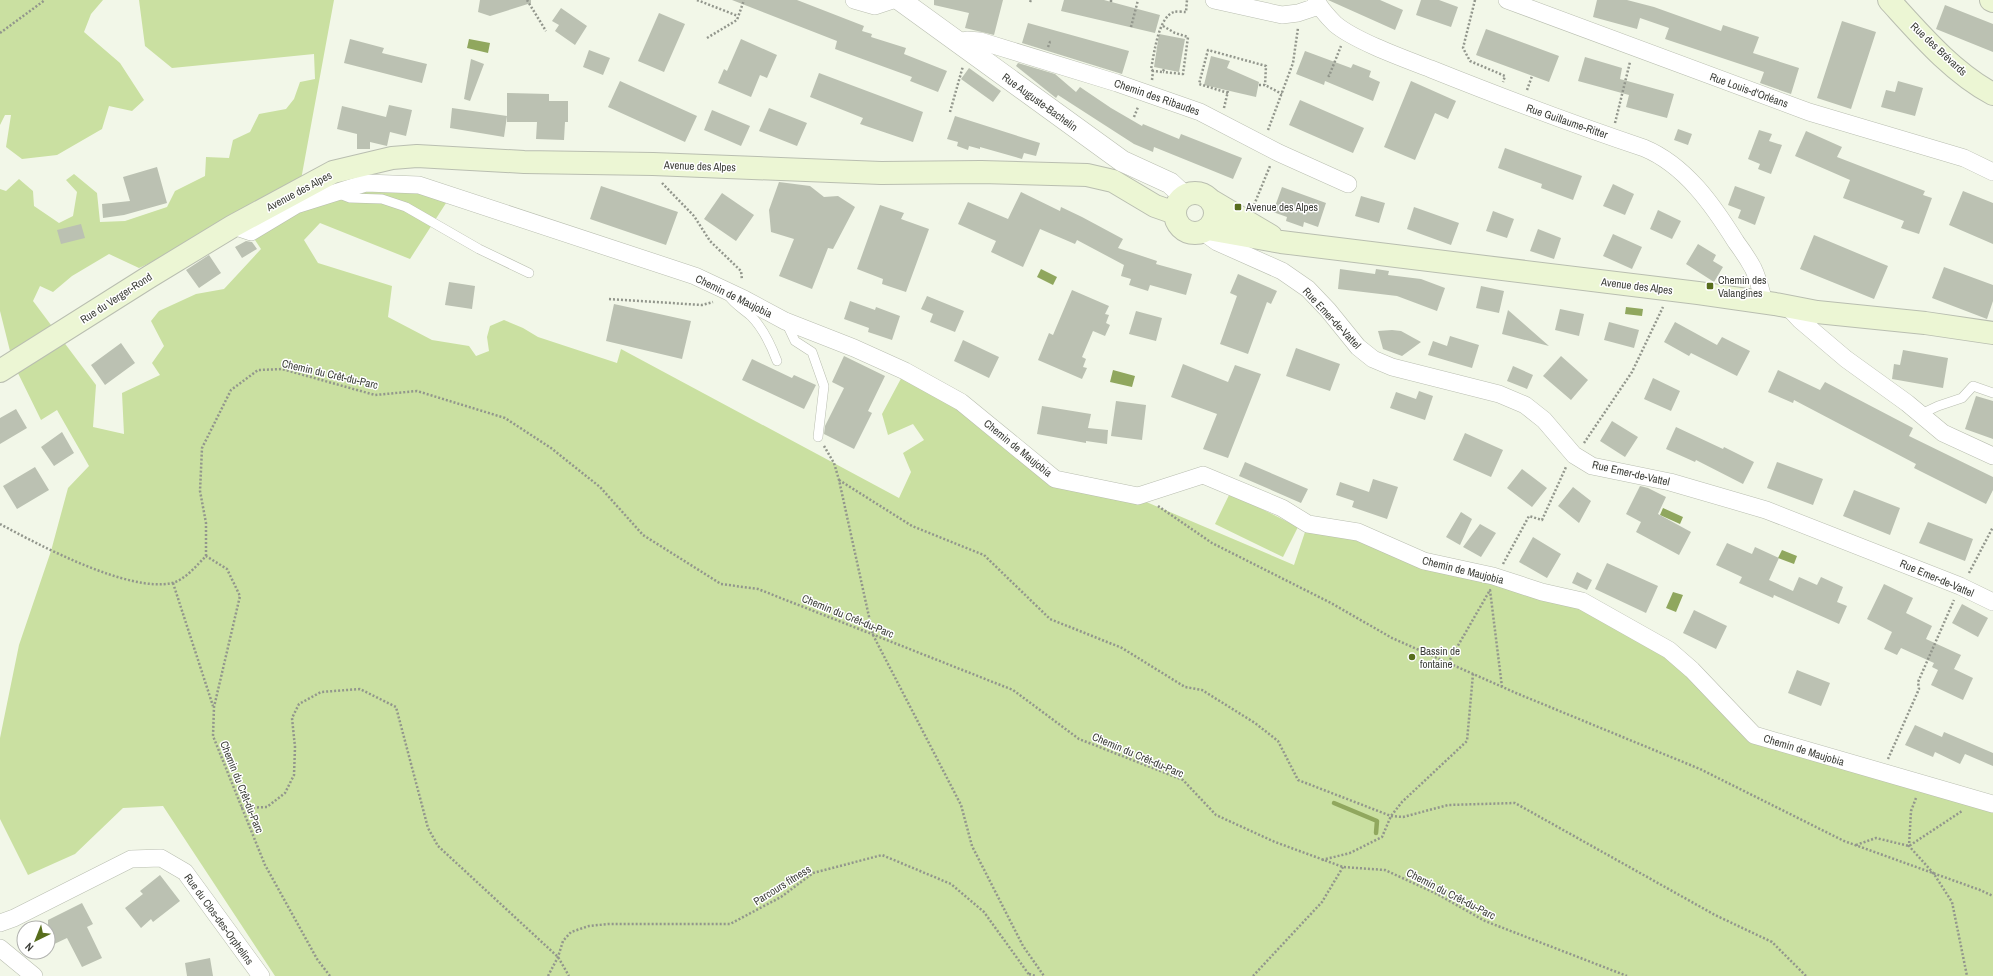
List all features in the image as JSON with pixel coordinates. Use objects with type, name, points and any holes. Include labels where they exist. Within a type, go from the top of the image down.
[{"type":"main road","name":"Rue des Brévards","points":[[1889,0],[1919,33],[1951,63],[1993,94]]},
{"type":"main road","name":"Avenue des Alpes","points":[[233,226],[333,172],[392,158],[417,156],[524,162],[660,164],[881,173],[981,172],[1087,175],[1113,181],[1155,206],[1179,204]]},
{"type":"main road","points":[[1196,192],[1207,196],[1212,201],[1216,212],[1212,224],[1205,231],[1190,233],[1184,230],[1176,220],[1179,204],[1196,192]]},
{"type":"main road","name":"Avenue des Alpes","points":[[1212,201],[1281,242]]},
{"type":"main road","name":"Rue du Verger-Rond","points":[[0,371],[233,226]]},
{"type":"main road","name":"Avenue des Alpes","points":[[1205,231],[1281,242],[1764,302],[1817,312],[1925,323],[1993,333]]},
{"type":"street","points":[[854,0],[875,6],[893,0]]},
{"type":"street","name":"Rue Auguste-Bachelin","points":[[900,0],[1122,161],[1170,183],[1179,204]]},
{"type":"street","points":[[1214,0],[1282,15],[1298,13],[1317,3]]},
{"type":"street","name":"Rue Louis-d'Orléans","points":[[1507,0],[1809,112],[1964,158],[1993,172]]},
{"type":"street","name":"Rue Guillaume-Ritter","points":[[1317,3],[1335,24],[1417,64],[1522,106],[1655,153],[1670,162],[1693,183],[1725,224],[1753,268],[1764,302]]},
{"type":"street","name":"Chemin des Ribaudes","points":[[962,46],[967,40],[980,41],[1144,92],[1200,112],[1279,153],[1348,184]]},
{"type":"street","name":"Chemin de Maujobia","points":[[233,226],[251,232],[296,206],[366,183],[420,185],[695,276],[785,321],[854,348],[904,371],[961,402],[1055,479],[1138,496],[1203,475],[1282,508],[1308,524],[1358,532],[1424,561],[1482,574],[1542,592],[1582,601],[1669,650],[1692,670],[1754,735],[1986,802]]},
{"type":"street","name":"Rue Emer-de-Vattel","points":[[1205,231],[1217,242],[1282,271],[1308,290],[1328,310],[1358,348],[1373,359],[1392,367],[1499,394],[1525,405],[1577,448],[1592,466],[1670,482],[1766,510],[1960,586],[1993,602]]},
{"type":"street","points":[[1787,306],[1800,320],[1846,359],[1921,414],[1943,433],[1993,456]]},
{"type":"street","name":"Rue du Clos-des-Orphelins","points":[[0,923],[14,918],[131,859],[161,858],[185,872],[261,976]]},
{"type":"street","points":[[0,948],[34,976]]},
{"type":"lane","points":[[336,193],[350,198],[382,199],[406,207],[466,242],[529,273]]},
{"type":"lane","points":[[732,295],[733,302],[750,316],[762,329],[777,361]]},
{"type":"lane","points":[[785,321],[794,341],[812,352],[824,386],[818,437]]},
{"type":"lane","points":[[1921,414],[1938,406],[1962,398],[1973,386],[1993,394]]},
{"type":"path","points":[[0,33],[45,0]]},
{"type":"path","points":[[527,0],[546,32]]},
{"type":"path","points":[[697,0],[738,16]]},
{"type":"path","points":[[707,38],[736,20],[744,0]]},
{"type":"path","points":[[1131,27],[1138,0]]},
{"type":"path","points":[[1153,71],[1151,69],[1158,34],[1166,18],[1173,12],[1186,12],[1187,0]]},
{"type":"path","points":[[1470,61],[1463,48],[1475,0]]},
{"type":"path","points":[[1262,143],[1293,63],[1299,20],[1298,13]]},
{"type":"path","points":[[1163,26],[1175,33],[1188,37],[1183,74],[1163,72]]},
{"type":"path","points":[[1328,75],[1329,76],[1347,31]]},
{"type":"path","points":[[950,112],[962,46]]},
{"type":"path","points":[[1228,93],[1199,84],[1208,50],[1266,66],[1265,85]]},
{"type":"path","points":[[1611,137],[1631,59]]},
{"type":"path","points":[[1259,85],[1265,85],[1282,94]]},
{"type":"path","points":[[1252,210],[1266,172],[1279,153]]},
{"type":"path","points":[[609,299],[702,305],[732,295],[741,271],[710,241],[694,216],[674,196]]},
{"type":"path","points":[[1482,574],[1484,570],[1499,573],[1529,516],[1542,520],[1565,468],[1577,448],[1584,443],[1632,372],[1652,334],[1670,290]]},
{"type":"path","name":"Chemin du Crêt-du-Parc","points":[[330,976],[317,958],[265,865],[213,736],[214,707],[240,596],[227,569],[206,556],[206,523],[200,491],[202,448],[231,390],[258,370],[282,369],[375,395],[417,391],[505,418],[551,448],[600,487],[643,535],[721,584],[758,588],[1013,690],[1080,739],[1183,780],[1216,815],[1275,842],[1343,867],[1385,870],[1437,894],[1485,921],[1627,976]]},
{"type":"path","points":[[818,437],[834,463],[839,480],[873,635],[961,805],[972,846],[1023,946],[1044,976]]},
{"type":"path","points":[[839,480],[912,526],[984,555],[1050,619],[1122,648],[1185,687],[1202,690],[1255,723],[1278,741],[1298,780],[1391,816],[1403,817],[1448,805],[1515,803],[1715,915],[1772,942],[1806,976]]},
{"type":"path","points":[[1138,496],[1163,508],[1212,544],[1331,603],[1392,638],[1502,687],[1700,769],[1844,841],[1993,896]]},
{"type":"path","points":[[0,524],[51,551],[116,576],[142,583],[173,583],[191,572],[206,556]]},
{"type":"path","points":[[1882,773],[1919,689],[1918,682],[1960,586],[1969,574],[1993,527]]},
{"type":"path","points":[[173,583],[214,707]]},
{"type":"path","points":[[1448,663],[1490,590],[1502,687]]},
{"type":"path","points":[[1322,860],[1350,853],[1382,837],[1391,816],[1402,802],[1420,782],[1467,741],[1473,674]]},
{"type":"path","points":[[241,808],[267,807],[285,793],[294,775],[295,747],[292,718],[299,704],[321,692],[360,688],[396,707],[428,828],[438,846],[558,957],[569,976]]},
{"type":"path","points":[[1909,846],[1911,811],[1918,792]]},
{"type":"path","points":[[1909,846],[1986,802]]},
{"type":"path","points":[[1856,845],[1876,838],[1909,846],[1934,874],[1952,902],[1967,976]]},
{"type":"path","name":"Parcours fitness","points":[[548,976],[558,957],[563,941],[571,932],[590,926],[608,924],[730,924],[781,897],[813,873],[882,855],[951,884],[984,912],[1029,975]]},
{"type":"path","points":[[1253,976],[1322,902],[1343,867]]},
{"type":"path","points":[[1029,975],[1036,976]]},
{"type":"shaded area","points":[[0,0],[103,0],[91,14],[84,32],[120,63],[144,100],[132,111],[109,106],[102,129],[57,155],[22,159],[6,147],[11,115],[5,115],[0,125]]},
{"type":"shaded area","points":[[139,0],[334,0],[296,207],[368,179],[448,200],[410,259],[320,223],[304,240],[318,263],[392,286],[388,317],[432,340],[469,346],[476,356],[489,351],[487,337],[490,326],[504,320],[523,328],[538,337],[617,363],[621,349],[899,498],[911,472],[903,453],[924,440],[913,424],[888,435],[882,414],[904,373],[960,404],[1054,481],[1137,498],[1294,565],[1307,526],[1575,604],[1639,637],[1696,678],[1754,740],[1993,808],[1993,976],[275,976],[163,806],[123,808],[75,854],[28,875],[0,819],[0,738],[19,645],[51,551],[68,488],[89,466],[57,410],[41,420],[13,363],[0,311],[0,189],[6,191],[19,179],[33,191],[34,206],[59,223],[73,216],[77,192],[66,180],[74,174],[97,193],[100,222],[125,221],[167,207],[175,191],[205,176],[206,157],[229,158],[233,140],[250,132],[259,114],[286,109],[294,99],[300,82],[315,79],[314,54],[172,68],[145,46]],"holes":[[[233,226],[251,234],[261,249],[224,289],[196,294],[159,311],[151,321],[164,346],[152,363],[160,375],[122,393],[124,434],[93,427],[96,385],[33,301],[40,286],[53,292],[72,276],[109,254],[139,268]]]},
{"type":"shaded area","points":[[469,39],[490,43],[488,53],[467,48]]},
{"type":"shaded area","points":[[1041,269],[1057,277],[1053,285],[1037,277]]},
{"type":"shaded area","points":[[1626,307],[1643,309],[1642,316],[1625,314]]},
{"type":"shaded area","points":[[1113,370],[1135,376],[1132,387],[1110,382]]},
{"type":"shaded area","points":[[1230,493],[1298,527],[1283,557],[1215,524]]},
{"type":"shaded area","points":[[1663,508],[1683,517],[1680,524],[1660,515]]},
{"type":"shaded area","points":[[1782,550],[1797,556],[1794,564],[1778,558]]},
{"type":"shaded area","points":[[1673,592],[1683,595],[1676,612],[1666,608]]},
{"type":"building","points":[[480,0],[531,0],[531,3],[490,16],[478,12]]},
{"type":"building","points":[[732,0],[797,0],[864,26],[862,31],[872,34],[871,37],[906,48],[904,54],[947,71],[938,92],[910,81],[912,77],[835,49],[837,41]]},
{"type":"building","points":[[934,0],[1003,0],[994,35],[965,28],[969,13],[934,5]]},
{"type":"building","points":[[1064,0],[1104,0],[1160,15],[1155,33],[1061,11]]},
{"type":"building","points":[[1328,0],[1380,0],[1403,10],[1395,30]]},
{"type":"building","points":[[1421,0],[1439,0],[1458,7],[1451,27],[1416,15]]},
{"type":"building","points":[[1597,0],[1627,0],[1654,7],[1721,31],[1723,25],[1759,37],[1753,53],[1799,68],[1791,94],[1760,83],[1764,72],[1665,39],[1669,28],[1640,18],[1637,29],[1593,17]]},
{"type":"building","points":[[1945,5],[1993,24],[1993,52],[1936,29]]},
{"type":"building","points":[[561,8],[587,26],[575,45],[555,31],[559,25],[552,21]]},
{"type":"building","points":[[659,13],[685,24],[664,72],[638,61]]},
{"type":"building","points":[[1842,21],[1876,32],[1851,109],[1817,98]]},
{"type":"building","points":[[1028,23],[1129,51],[1122,74],[1022,43]]},
{"type":"building","points":[[1486,29],[1559,56],[1549,82],[1476,55]]},
{"type":"building","points":[[1159,34],[1185,39],[1179,72],[1154,67]]},
{"type":"building","points":[[350,39],[384,48],[382,53],[427,64],[422,83],[344,63]]},
{"type":"building","points":[[741,39],[777,55],[767,78],[760,75],[751,97],[718,83],[724,69],[727,71]]},
{"type":"building","points":[[589,50],[610,58],[603,75],[583,67]]},
{"type":"building","points":[[1305,51],[1351,68],[1353,64],[1371,71],[1369,77],[1380,82],[1373,101],[1325,81],[1324,85],[1296,74]]},
{"type":"building","points":[[1211,56],[1230,61],[1227,68],[1259,82],[1256,97],[1204,85]]},
{"type":"building","points":[[1585,57],[1622,68],[1620,79],[1674,94],[1667,118],[1626,107],[1629,95],[1578,81]]},
{"type":"building","points":[[471,59],[484,64],[470,101],[464,99]]},
{"type":"building","points":[[1018,63],[1055,74],[1076,92],[1080,87],[1111,108],[1142,126],[1143,124],[1179,139],[1181,134],[1242,158],[1233,179],[1154,147],[1153,152],[1134,144],[1058,95],[1056,98],[1016,66]]},
{"type":"building","points":[[969,68],[1001,91],[993,102],[961,79]]},
{"type":"building","points":[[819,73],[923,112],[913,142],[860,124],[863,118],[810,97]]},
{"type":"building","points":[[620,81],[697,116],[685,142],[608,107]]},
{"type":"building","points":[[1411,81],[1456,101],[1448,119],[1435,113],[1415,160],[1384,147]]},
{"type":"building","points":[[1898,81],[1923,88],[1915,116],[1881,107],[1886,90],[1895,92]]},
{"type":"building","points":[[507,93],[549,94],[549,101],[568,101],[568,122],[565,122],[564,140],[536,139],[537,122],[507,122]]},
{"type":"building","points":[[1300,100],[1364,128],[1353,153],[1289,125]]},
{"type":"building","points":[[389,105],[412,110],[406,136],[390,132],[387,146],[370,142],[370,149],[357,149],[357,134],[337,129],[342,106],[386,117]]},
{"type":"building","points":[[452,108],[507,116],[504,137],[450,128]]},
{"type":"building","points":[[769,108],[807,123],[797,146],[759,131]]},
{"type":"building","points":[[712,110],[750,126],[741,146],[704,130]]},
{"type":"building","points":[[955,116],[1040,143],[1036,156],[1024,153],[1022,159],[980,147],[980,149],[969,146],[968,150],[957,146],[958,142],[947,139]]},
{"type":"building","points":[[1678,129],[1692,134],[1688,145],[1674,140]]},
{"type":"building","points":[[1759,130],[1772,134],[1769,141],[1782,145],[1771,174],[1758,169],[1760,164],[1748,159]]},
{"type":"building","points":[[1806,131],[1842,147],[1837,157],[1925,191],[1923,195],[1932,198],[1919,234],[1901,228],[1904,221],[1843,198],[1850,180],[1795,156]]},
{"type":"building","points":[[1505,148],[1582,176],[1573,200],[1541,188],[1542,184],[1498,168]]},
{"type":"building","points":[[157,167],[167,203],[124,215],[103,218],[102,204],[130,201],[123,177]]},
{"type":"building","points":[[779,182],[810,186],[824,197],[838,196],[855,207],[833,249],[828,248],[812,289],[779,276],[794,239],[771,232],[769,210]]},
{"type":"building","points":[[1613,184],[1634,194],[1625,215],[1603,206]]},
{"type":"building","points":[[601,186],[678,212],[666,245],[590,219]]},
{"type":"building","points":[[1735,186],[1765,197],[1755,225],[1738,218],[1741,210],[1728,205]]},
{"type":"building","points":[[1282,187],[1326,203],[1318,227],[1304,222],[1303,227],[1286,221],[1287,217],[1273,212]]},
{"type":"building","points":[[1963,191],[1993,203],[1993,244],[1949,225]]},
{"type":"building","points":[[1021,192],[1060,211],[1061,207],[1123,239],[1118,248],[1157,261],[1156,264],[1192,274],[1186,295],[1150,285],[1148,291],[1129,285],[1131,279],[1121,276],[1124,265],[1077,240],[1075,244],[1040,229],[1023,267],[991,252],[996,241],[958,224],[968,202],[1008,219]]},
{"type":"building","points":[[722,193],[754,215],[736,241],[704,219]]},
{"type":"building","points":[[1361,196],[1385,203],[1379,223],[1355,216]]},
{"type":"building","points":[[880,205],[904,213],[901,219],[929,229],[906,292],[882,284],[883,279],[857,269]]},
{"type":"building","points":[[1414,207],[1459,223],[1451,245],[1407,229]]},
{"type":"building","points":[[1658,210],[1681,221],[1672,239],[1650,229]]},
{"type":"building","points":[[1493,211],[1514,219],[1507,238],[1486,231]]},
{"type":"building","points":[[81,224],[85,238],[61,244],[57,230]]},
{"type":"building","points":[[1538,229],[1561,238],[1554,259],[1530,251]]},
{"type":"building","points":[[1613,234],[1642,247],[1632,269],[1603,256]]},
{"type":"building","points":[[1814,235],[1888,266],[1874,299],[1800,269]]},
{"type":"building","points":[[246,241],[252,242],[257,249],[242,258],[235,247]]},
{"type":"building","points":[[1698,244],[1716,255],[1713,261],[1723,267],[1714,282],[1686,264]]},
{"type":"building","points":[[209,255],[221,273],[199,288],[186,270]]},
{"type":"building","points":[[1944,267],[1993,285],[1993,301],[1987,319],[1932,298]]},
{"type":"building","points":[[1340,269],[1375,274],[1376,269],[1389,271],[1388,275],[1421,279],[1445,288],[1437,311],[1397,296],[1338,289]]},
{"type":"building","points":[[1238,274],[1277,291],[1271,304],[1267,302],[1248,354],[1220,344],[1237,296],[1230,293]]},
{"type":"building","points":[[449,282],[475,286],[472,309],[445,305]]},
{"type":"building","points":[[1481,286],[1504,291],[1499,313],[1476,308]]},
{"type":"building","points":[[1072,290],[1109,306],[1105,314],[1109,315],[1106,323],[1110,325],[1105,336],[1093,331],[1082,357],[1086,359],[1083,367],[1087,368],[1082,379],[1038,360],[1049,333],[1053,335]]},
{"type":"building","points":[[927,296],[964,311],[955,332],[930,322],[933,314],[921,309]]},
{"type":"building","points":[[850,301],[875,310],[876,307],[900,316],[892,340],[868,332],[869,328],[844,319]]},
{"type":"building","points":[[614,304],[691,321],[682,359],[606,341]]},
{"type":"building","points":[[1560,309],[1584,314],[1579,336],[1555,330]]},
{"type":"building","points":[[1508,310],[1549,346],[1502,334]]},
{"type":"building","points":[[1136,311],[1162,318],[1156,341],[1129,334]]},
{"type":"building","points":[[1609,322],[1639,330],[1634,348],[1604,340]]},
{"type":"building","points":[[1675,322],[1717,345],[1722,337],[1750,351],[1737,376],[1691,353],[1689,356],[1664,342]]},
{"type":"building","points":[[1378,331],[1401,331],[1421,342],[1402,356],[1383,349]]},
{"type":"building","points":[[1450,336],[1479,345],[1472,368],[1428,355],[1433,341],[1447,346]]},
{"type":"building","points":[[963,340],[999,357],[989,378],[954,361]]},
{"type":"building","points":[[121,343],[135,363],[105,385],[91,365]]},
{"type":"building","points":[[1296,348],[1340,364],[1330,391],[1286,376]]},
{"type":"building","points":[[1903,350],[1948,358],[1943,388],[1892,379],[1894,364],[1900,365]]},
{"type":"building","points":[[844,356],[885,376],[868,411],[872,413],[854,449],[824,434],[825,426],[844,388],[832,382]]},
{"type":"building","points":[[1561,356],[1588,380],[1571,400],[1543,376]]},
{"type":"building","points":[[752,359],[792,378],[794,375],[816,385],[804,409],[742,380]]},
{"type":"building","points":[[1183,364],[1228,382],[1235,365],[1261,374],[1228,458],[1203,449],[1217,414],[1171,397]]},
{"type":"building","points":[[1513,366],[1533,375],[1527,389],[1507,381]]},
{"type":"building","points":[[1778,370],[1820,390],[1825,382],[1913,428],[1909,436],[1993,477],[1993,490],[1986,504],[1914,468],[1916,464],[1794,400],[1793,403],[1768,392]]},
{"type":"building","points":[[1653,378],[1680,391],[1671,411],[1644,399]]},
{"type":"building","points":[[1419,391],[1433,396],[1425,420],[1390,408],[1396,392],[1416,399]]},
{"type":"building","points":[[1976,396],[1993,401],[1993,439],[1965,429]]},
{"type":"building","points":[[1116,401],[1146,405],[1142,440],[1111,436]]},
{"type":"building","points":[[1042,406],[1091,414],[1088,428],[1108,430],[1107,444],[1086,441],[1086,443],[1037,434]]},
{"type":"building","points":[[16,409],[27,428],[0,444],[0,418]]},
{"type":"building","points":[[1612,421],[1638,437],[1625,457],[1600,441]]},
{"type":"building","points":[[1676,427],[1723,449],[1724,447],[1754,462],[1743,484],[1696,460],[1695,462],[1666,449]]},
{"type":"building","points":[[62,432],[74,453],[54,466],[41,447]]},
{"type":"building","points":[[1465,433],[1503,450],[1491,477],[1453,460]]},
{"type":"building","points":[[1245,462],[1308,489],[1301,503],[1239,476]]},
{"type":"building","points":[[1777,462],[1823,479],[1813,505],[1767,488]]},
{"type":"building","points":[[35,467],[49,490],[17,509],[3,486]]},
{"type":"building","points":[[1522,469],[1547,488],[1532,507],[1507,488]]},
{"type":"building","points":[[1373,479],[1398,487],[1387,519],[1352,507],[1354,501],[1336,495],[1340,482],[1369,492]]},
{"type":"building","points":[[1640,486],[1648,488],[1666,497],[1658,514],[1691,532],[1679,555],[1636,532],[1641,522],[1626,514]]},
{"type":"building","points":[[1573,487],[1591,501],[1579,523],[1558,506]]},
{"type":"building","points":[[1854,490],[1900,508],[1890,535],[1843,516]]},
{"type":"building","points":[[1461,512],[1472,519],[1460,545],[1446,537]]},
{"type":"building","points":[[1928,522],[1973,539],[1965,561],[1919,543]]},
{"type":"building","points":[[1480,524],[1496,533],[1481,557],[1463,547]]},
{"type":"building","points":[[1533,537],[1561,554],[1547,578],[1519,562]]},
{"type":"building","points":[[1727,543],[1752,554],[1755,547],[1779,558],[1769,580],[1793,591],[1799,577],[1817,585],[1821,577],[1843,587],[1837,602],[1847,606],[1839,624],[1774,595],[1773,598],[1739,583],[1742,577],[1716,565]]},
{"type":"building","points":[[1607,563],[1658,586],[1646,613],[1595,589]]},
{"type":"building","points":[[1577,572],[1592,580],[1587,590],[1572,583]]},
{"type":"building","points":[[1884,584],[1913,598],[1906,613],[1932,626],[1926,639],[1961,655],[1954,669],[1973,678],[1963,700],[1931,685],[1938,670],[1932,667],[1934,663],[1901,648],[1897,655],[1884,649],[1892,632],[1867,619]]},
{"type":"building","points":[[1962,604],[1988,618],[1978,637],[1952,623]]},
{"type":"building","points":[[1694,610],[1727,626],[1716,649],[1683,633]]},
{"type":"building","points":[[1797,670],[1830,683],[1821,706],[1788,693]]},
{"type":"building","points":[[1915,725],[1942,737],[1944,732],[1993,753],[1993,766],[1965,754],[1960,764],[1935,752],[1933,757],[1905,745]]},
{"type":"building","points":[[160,875],[180,901],[153,922],[151,919],[141,928],[125,908],[143,894],[140,891]]},
{"type":"building","points":[[82,903],[93,924],[87,927],[102,958],[82,967],[67,938],[56,943],[56,920],[48,920]]},
{"type":"building","points":[[210,958],[213,976],[187,976],[185,963]]},
{"type":"waterway","points":[[1334,803],[1377,821],[1376,833]]},
{"type":"place","name":"Avenue des Alpes","points":[[1238,207]]},
{"type":"place","name":"Chemin des Valangines","points":[[1710,286]]},
{"type":"place","name":"Bassin de fontaine","points":[[1412,657]]}]
